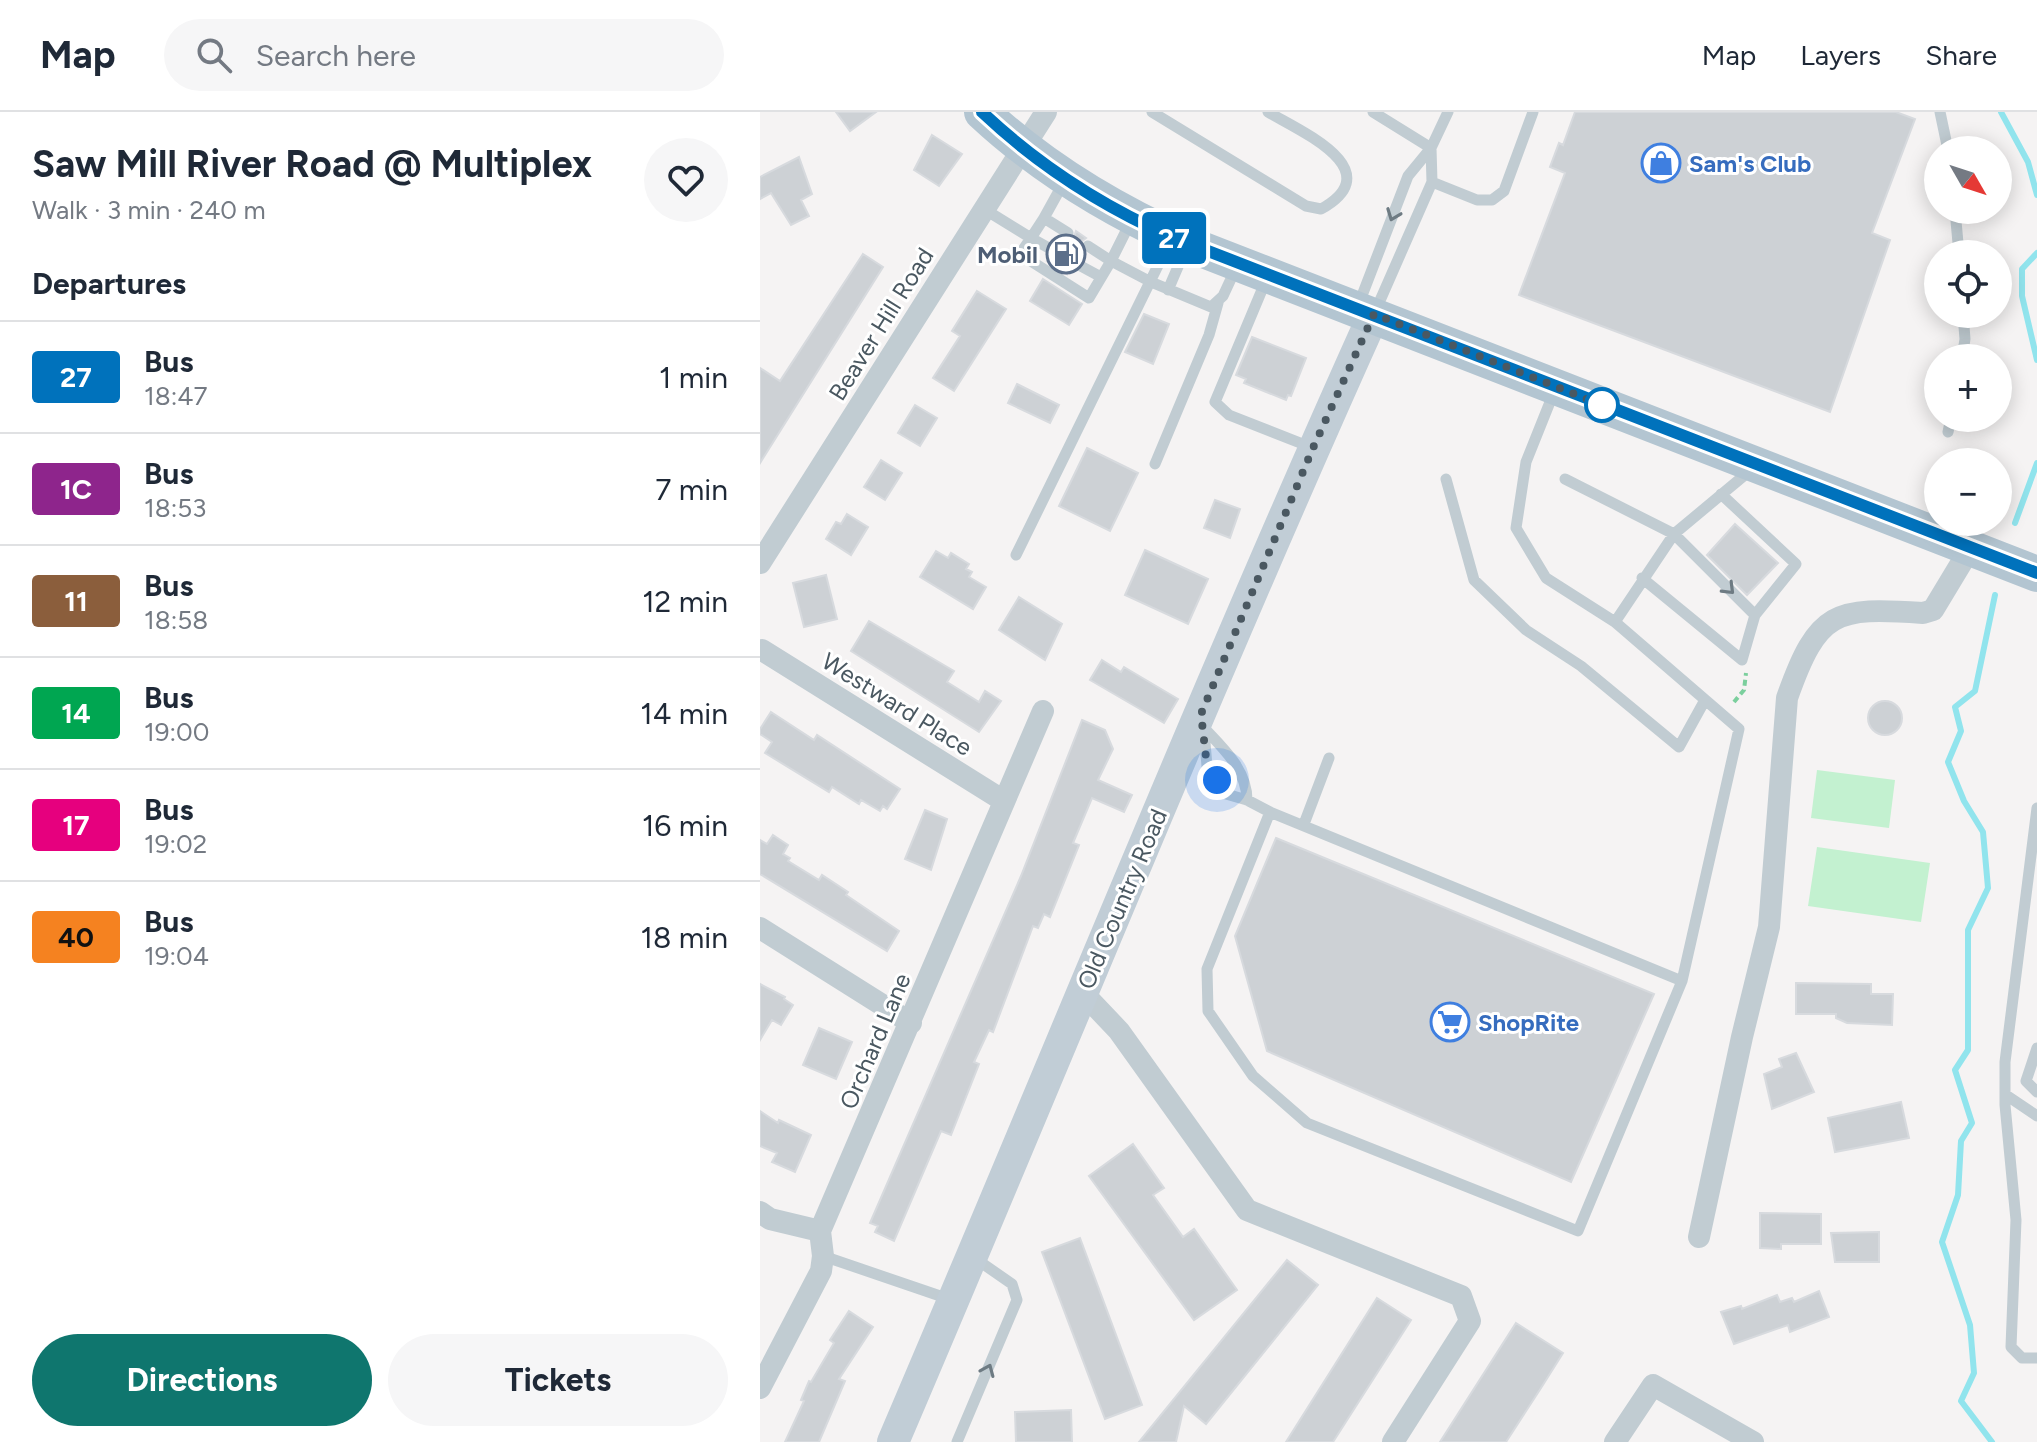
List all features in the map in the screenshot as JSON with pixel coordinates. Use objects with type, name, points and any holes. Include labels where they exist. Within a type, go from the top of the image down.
[{"type":"main road","points":[[982,112],[1022,148],[1066,179],[1133,219],[1180,241],[2037,574]]},
{"type":"street","name":"Beaver Hill Road","points":[[760,563],[1046,112]]},
{"type":"street","name":"Old Country Road","points":[[893,1442],[1202,721],[1365,312]]},
{"type":"street","points":[[1699,1237],[1769,927],[1787,698],[1799,662],[1818,631],[1839,617],[1863,609],[1923,613],[1933,610],[1971,547]]},
{"type":"street","name":"Westward Place","points":[[761,650],[1004,801]]},
{"type":"street","name":"Orchard Lane","points":[[820,1231],[1043,711]]},
{"type":"street","points":[[760,928],[911,1023]]},
{"type":"street","points":[[1083,993],[1119,1031],[1247,1210],[1461,1296],[1470,1321],[1393,1442]]},
{"type":"street","points":[[760,1212],[770,1219],[820,1231],[823,1256],[821,1271],[760,1388]]},
{"type":"street","points":[[1615,1442],[1653,1385],[1753,1442]]},
{"type":"lane","points":[[1152,112],[1306,206],[1321,209],[1331,204],[1346,185],[1346,173],[1340,157],[1268,112]]},
{"type":"lane","points":[[1373,112],[1431,148]]},
{"type":"lane","points":[[1365,312],[1408,176],[1431,148],[1448,112]]},
{"type":"lane","points":[[1432,182],[1477,200],[1492,200],[1504,191],[1533,112]]},
{"type":"lane","points":[[1940,112],[1945,136]]},
{"type":"lane","points":[[1365,312],[1432,182],[1431,148]]},
{"type":"lane","points":[[1066,179],[1020,254],[1089,298],[1133,219]]},
{"type":"lane","points":[[984,209],[1056,252]]},
{"type":"lane","points":[[1044,218],[1068,233]]},
{"type":"lane","points":[[1016,555],[1151,282],[1180,241]]},
{"type":"lane","points":[[1168,290],[1180,241]]},
{"type":"lane","points":[[1088,246],[1151,282],[1211,307],[1253,269]]},
{"type":"lane","points":[[1077,264],[1101,277]]},
{"type":"lane","points":[[1253,269],[1215,402],[1229,415],[1313,448]]},
{"type":"lane","points":[[1155,464],[1209,335],[1218,303]]},
{"type":"lane","points":[[1270,812],[1207,969],[1208,1011],[1253,1076],[1307,1123],[1578,1231],[1682,981],[1739,729],[1615,622],[1546,578],[1516,528],[1526,462],[1556,388]]},
{"type":"lane","points":[[1615,622],[1674,534],[1756,465]]},
{"type":"lane","points":[[1446,479],[1474,580],[1526,630],[1581,666],[1679,747],[1705,700]]},
{"type":"lane","points":[[1565,479],[1674,534],[1755,615]]},
{"type":"lane","points":[[1642,578],[1742,660],[1755,615],[1796,564],[1721,494]]},
{"type":"lane","points":[[1202,721],[1207,766],[1226,794],[1247,800],[1682,981]]},
{"type":"lane","points":[[1202,721],[1247,784],[1247,800]]},
{"type":"lane","points":[[1304,824],[1329,758]]},
{"type":"lane","points":[[2037,808],[2005,1062],[2016,1220],[2011,1347],[2022,1358],[2037,1358]]},
{"type":"lane","points":[[2037,1048],[2026,1081],[2037,1092]]},
{"type":"lane","points":[[2006,1095],[2037,1116]]},
{"type":"lane","points":[[823,1256],[953,1301]]},
{"type":"lane","points":[[957,1442],[1017,1300],[1015,1289],[1008,1280],[971,1256]]},
{"type":"path","points":[[1734,702],[1744,690],[1748,678],[1742,660]]},
{"type":"green space","points":[[1817,770],[1895,780],[1889,828],[1811,818]]},
{"type":"green space","points":[[1817,847],[1930,863],[1921,922],[1808,906]]},
{"type":"building","points":[[836,112],[876,112],[850,131]]},
{"type":"building","points":[[1575,112],[1896,112],[1915,119],[1872,233],[1890,240],[1830,412],[1519,295],[1565,173],[1550,167],[1559,143],[1563,145]]},
{"type":"building","points":[[932,135],[962,154],[939,186],[914,170]]},
{"type":"building","points":[[799,157],[812,194],[801,200],[809,216],[791,225],[771,193],[760,199],[760,177]]},
{"type":"building","points":[[1076,231],[1086,238],[1081,242],[1079,256],[1069,261],[1067,274],[1047,261],[1049,258],[1057,260],[1063,257],[1064,248],[1058,244],[1061,239],[1073,240]]},
{"type":"building","points":[[863,254],[883,267],[760,463],[760,368],[780,381]]},
{"type":"building","points":[[1043,279],[1082,304],[1069,325],[1030,301]]},
{"type":"building","points":[[977,291],[1006,309],[954,391],[933,378],[960,336],[952,331]]},
{"type":"building","points":[[1144,314],[1169,324],[1153,364],[1125,352]]},
{"type":"building","points":[[1252,337],[1306,358],[1291,396],[1288,395],[1286,400],[1244,383],[1246,379],[1236,375]]},
{"type":"building","points":[[1017,384],[1059,405],[1050,423],[1008,403]]},
{"type":"building","points":[[915,405],[937,418],[920,446],[898,433]]},
{"type":"building","points":[[1087,448],[1138,473],[1110,531],[1059,506]]},
{"type":"building","points":[[881,460],[902,473],[885,500],[864,487]]},
{"type":"building","points":[[1215,500],[1240,509],[1230,538],[1204,528]]},
{"type":"building","points":[[847,514],[868,527],[851,555],[826,539],[836,522],[841,524]]},
{"type":"building","points":[[1735,524],[1778,563],[1747,595],[1707,555]]},
{"type":"building","points":[[1145,550],[1208,579],[1188,624],[1125,595]]},
{"type":"building","points":[[936,551],[948,558],[951,553],[969,564],[966,569],[972,572],[969,577],[986,587],[973,609],[920,577]]},
{"type":"building","points":[[826,575],[837,619],[804,627],[793,583]]},
{"type":"building","points":[[1019,597],[1062,624],[1045,660],[999,630]]},
{"type":"building","points":[[869,621],[954,671],[947,682],[979,702],[985,691],[1001,701],[979,732],[851,651]]},
{"type":"building","points":[[1102,660],[1121,672],[1124,667],[1178,699],[1164,723],[1090,680]]},
{"type":"building","points":[[1885,701],[1897,706],[1902,718],[1897,730],[1885,735],[1873,730],[1868,718],[1873,706]]},
{"type":"building","points":[[771,712],[814,740],[817,735],[900,789],[887,809],[883,806],[880,811],[861,800],[859,804],[832,787],[829,792],[765,753],[772,742],[760,734],[760,729]]},
{"type":"building","points":[[1082,720],[1105,730],[1113,749],[1098,780],[1132,795],[1124,812],[1092,798],[1073,843],[1079,845],[1050,917],[1044,914],[1038,928],[1033,926],[993,1032],[989,1030],[974,1062],[979,1064],[951,1135],[941,1131],[894,1241],[875,1232],[878,1226],[870,1223],[1021,876]]},
{"type":"building","points":[[925,810],[947,819],[931,870],[905,859]]},
{"type":"building","points":[[773,835],[788,845],[783,854],[790,858],[788,861],[819,880],[822,875],[899,931],[887,951],[760,874],[760,840],[767,844]]},
{"type":"building","name":"ShopRite","points":[[1276,838],[1654,994],[1571,1182],[1267,1051],[1235,936]]},
{"type":"building","points":[[1796,983],[1871,984],[1871,994],[1893,994],[1892,1025],[1847,1023],[1836,1018],[1836,1014],[1796,1014]]},
{"type":"building","points":[[760,984],[785,997],[793,1005],[781,1025],[772,1020],[760,1040]]},
{"type":"building","points":[[819,1028],[852,1042],[836,1079],[803,1065]]},
{"type":"building","points":[[1796,1053],[1814,1092],[1772,1109],[1764,1074],[1782,1067],[1779,1059]]},
{"type":"building","points":[[1901,1102],[1909,1138],[1835,1152],[1828,1118]]},
{"type":"building","points":[[760,1111],[778,1123],[779,1120],[811,1135],[795,1172],[772,1162],[777,1153],[760,1146]]},
{"type":"building","points":[[1133,1144],[1164,1188],[1153,1195],[1183,1237],[1194,1229],[1237,1290],[1194,1320],[1089,1176]]},
{"type":"building","points":[[1760,1213],[1821,1214],[1821,1244],[1781,1244],[1781,1249],[1760,1248]]},
{"type":"building","points":[[1879,1232],[1879,1262],[1835,1262],[1831,1233]]},
{"type":"building","points":[[1080,1238],[1142,1405],[1105,1419],[1042,1252]]},
{"type":"building","points":[[1287,1260],[1318,1285],[1206,1424],[1184,1406],[1176,1442],[1139,1442]]},
{"type":"building","points":[[1819,1291],[1829,1317],[1790,1332],[1788,1325],[1734,1344],[1721,1312],[1741,1306],[1742,1309],[1777,1295],[1780,1302],[1792,1298],[1794,1302]]},
{"type":"building","points":[[1377,1298],[1411,1320],[1333,1442],[1286,1442]]},
{"type":"building","points":[[849,1311],[873,1327],[839,1379],[845,1381],[819,1442],[785,1442],[804,1401],[801,1400],[809,1381],[834,1343],[830,1340]]},
{"type":"building","points":[[1516,1323],[1563,1353],[1541,1388],[1506,1442],[1440,1442]]},
{"type":"building","points":[[1071,1410],[1072,1442],[1016,1442],[1015,1412]]},
{"type":"waterway","points":[[2001,112],[2028,162],[2037,195]]},
{"type":"waterway","points":[[2037,253],[2022,269],[2022,296],[2037,360]]},
{"type":"waterway","points":[[2015,523],[2037,463]]},
{"type":"waterway","points":[[1992,1442],[1961,1401],[1974,1373],[1970,1325],[1942,1242],[1958,1195],[1961,1141],[1972,1123],[1955,1070],[1968,1050],[1968,930],[1988,888],[1983,832],[1964,801],[1948,762],[1961,731],[1955,707],[1975,691],[1995,595]]},
{"type":"bus line","name":"27","points":[[982,112],[1050,169],[1123,214],[1172,237],[2037,573]]},
{"type":"place","name":"Sam's Club","points":[[1661,163]]},
{"type":"place","name":"Mobil","points":[[1066,254]]},
{"type":"place","name":"ShopRite","points":[[1450,1022]]},
{"type":"route","points":[[1217,780],[1207,766],[1201,714],[1313,448],[1374,314],[1412,332],[1602,405]]}]
